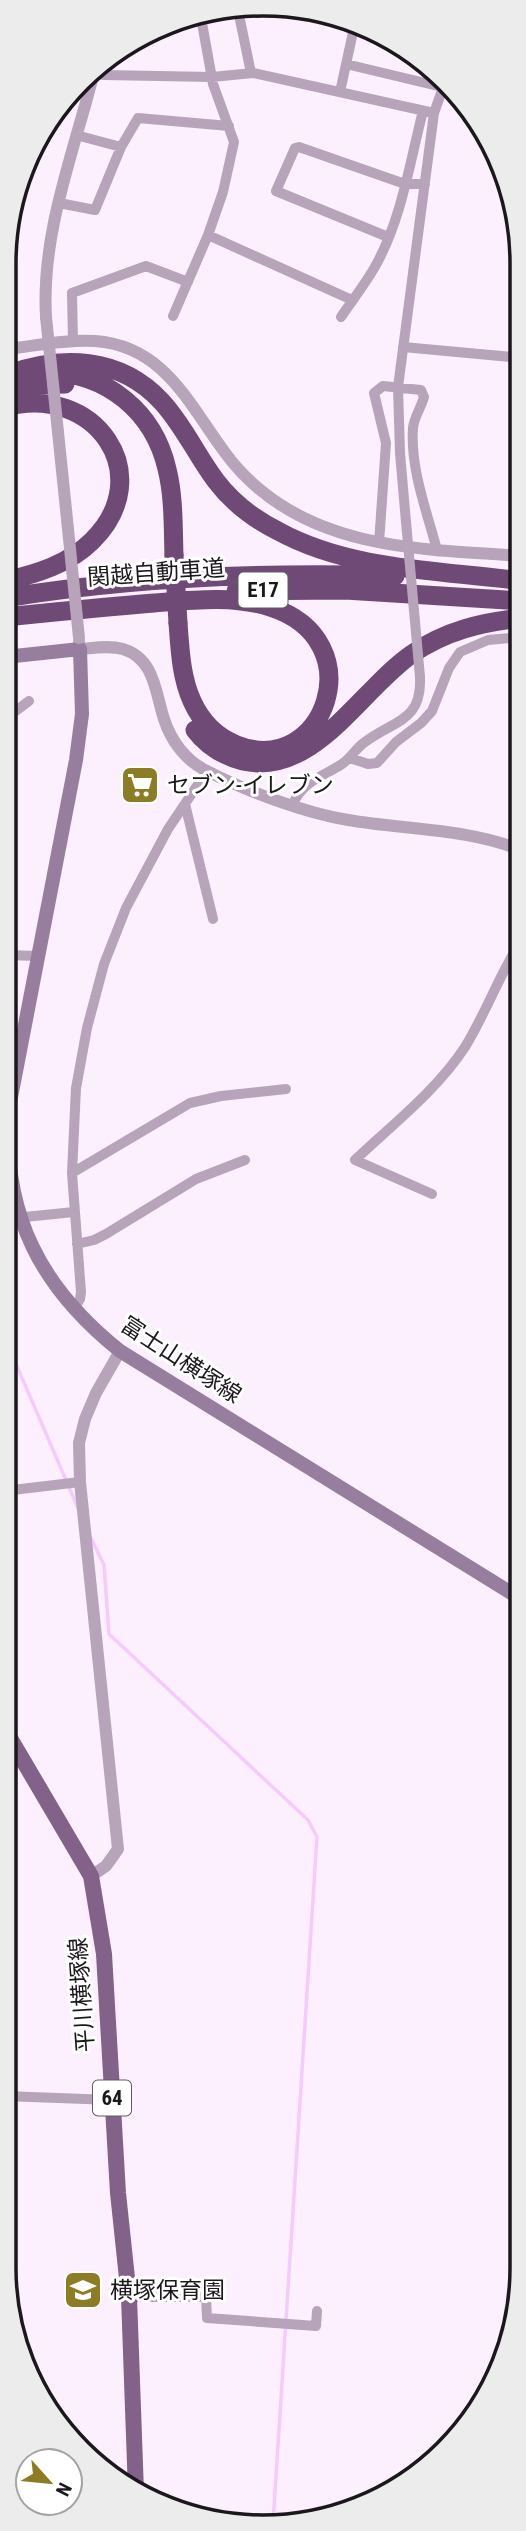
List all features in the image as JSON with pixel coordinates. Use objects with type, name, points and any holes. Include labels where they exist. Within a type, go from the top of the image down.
[{"type":"highway","points":[[16,373],[42,364],[78,361],[111,367],[138,381],[164,403],[230,498],[262,522],[295,540],[358,560],[510,581]]},
{"type":"highway","points":[[16,375],[44,372],[77,375],[107,387],[131,404],[149,427],[165,462],[172,501],[168,555]]},
{"type":"highway","points":[[16,388],[44,384],[78,387],[105,399],[130,420],[140,433],[153,462],[168,555],[173,681],[189,722],[206,743],[216,750],[236,759],[260,763],[287,758],[312,745],[412,654],[474,625],[510,620]]},
{"type":"highway","points":[[16,405],[44,402],[82,415],[98,428],[116,459],[119,489],[102,530],[81,551],[50,568],[16,578]]},
{"type":"highway","name":"関越自動車道","points":[[16,597],[108,584],[260,574],[422,577],[510,582]]},
{"type":"highway","name":"関越自動車道","points":[[16,613],[133,597],[261,590],[396,592],[510,600]]},
{"type":"highway","points":[[16,614],[190,600],[237,600],[270,607],[284,612],[308,629],[324,651],[330,678],[321,715],[303,735],[279,747],[253,749],[222,738],[207,725],[191,700],[172,624]]},
{"type":"main road","points":[[16,655],[80,644]]},
{"type":"main road","name":"富士山横塚線","points":[[16,1071],[78,747],[82,714],[80,644]]},
{"type":"main road","name":"富士山横塚線","points":[[16,1201],[20,1217],[44,1268],[74,1309],[120,1351],[510,1592]]},
{"type":"main road","name":"平川横塚線","points":[[16,1749],[90,1876],[104,1954],[118,2193],[129,2297],[136,2480]]},
{"type":"street","points":[[239,17],[250,73]]},
{"type":"street","points":[[173,316],[208,235],[223,192],[234,142],[212,77],[202,23]]},
{"type":"street","points":[[340,92],[353,33]]},
{"type":"street","points":[[346,64],[429,80]]},
{"type":"street","points":[[102,75],[212,77],[250,73],[428,112]]},
{"type":"street","points":[[88,88],[47,264],[46,317],[80,644],[124,650],[139,658],[150,670],[164,720],[175,742],[188,758],[208,771],[293,804],[348,820],[442,830],[510,846]]},
{"type":"street","points":[[341,317],[377,263],[388,237],[428,112],[440,90]]},
{"type":"street","points":[[293,804],[302,787],[350,758],[362,744],[401,722],[411,713],[420,692],[399,440],[398,387],[425,184],[428,112]]},
{"type":"street","points":[[59,204],[95,210],[121,147],[138,118],[229,126]]},
{"type":"street","points":[[76,135],[121,147]]},
{"type":"street","points":[[388,237],[276,191],[295,148],[299,147],[405,184],[425,184]]},
{"type":"street","points":[[208,235],[352,300]]},
{"type":"street","points":[[73,342],[72,293],[146,266],[188,282]]},
{"type":"street","points":[[16,348],[95,341],[139,352],[159,366],[176,383],[228,457],[280,504],[321,526],[349,537],[379,543],[510,555]]},
{"type":"street","points":[[403,347],[510,357]]},
{"type":"street","points":[[379,543],[386,443],[374,393],[379,386],[416,388],[423,394],[423,402],[415,418],[413,437],[416,466],[437,550]]},
{"type":"street","points":[[350,758],[377,764],[396,742],[428,716],[436,704],[449,668],[460,652],[488,640],[510,637]]},
{"type":"street","points":[[16,711],[29,701]]},
{"type":"street","points":[[74,1309],[80,1299],[72,1172],[78,1071],[104,964],[136,886],[208,771]]},
{"type":"street","points":[[185,804],[213,919]]},
{"type":"street","points":[[16,955],[38,956]]},
{"type":"street","points":[[432,1194],[355,1160],[444,1075],[466,1045],[510,958]]},
{"type":"street","points":[[72,1172],[190,1103],[221,1096],[286,1089]]},
{"type":"street","points":[[77,1244],[100,1237],[196,1179],[245,1160]]},
{"type":"street","points":[[16,1218],[74,1212]]},
{"type":"street","points":[[90,1876],[106,1866],[118,1849],[80,1482],[79,1443],[96,1393],[120,1351]]},
{"type":"street","points":[[16,1490],[80,1482]]},
{"type":"street","points":[[16,2096],[112,2100]]},
{"type":"street","points":[[129,2297],[206,2297],[206,2318],[316,2326],[317,2311]]},
{"type":"waterway","points":[[16,1364],[78,1508]]},
{"type":"waterway","points":[[91,1538],[104,1565],[109,1634],[308,1820],[317,1837],[274,2515]]},
{"type":"place","name":"セブン-イレブン","points":[[140,785]]},
{"type":"place","name":"横塚保育園","points":[[83,2290]]}]
